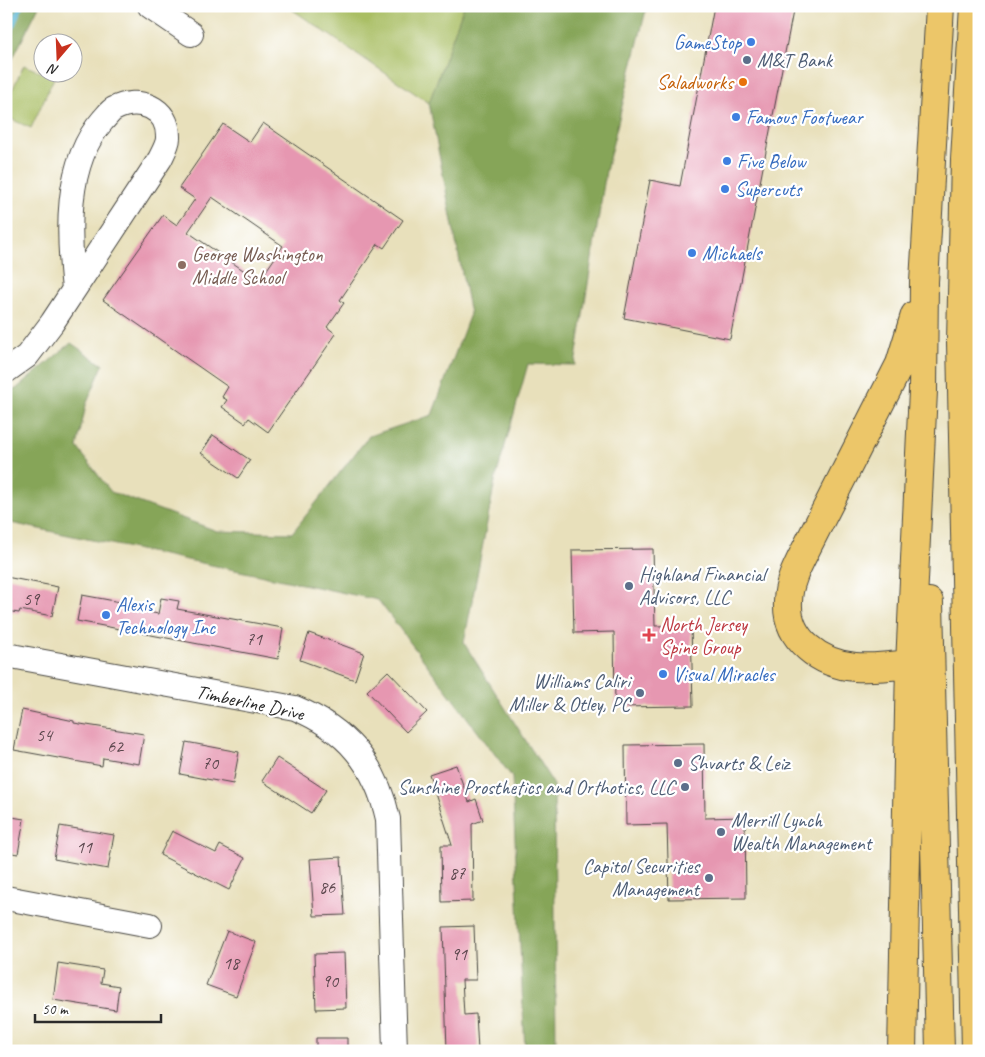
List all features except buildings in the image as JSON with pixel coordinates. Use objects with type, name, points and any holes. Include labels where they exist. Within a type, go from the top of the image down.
[{"type":"highway","points":[[902,1051],[909,718],[921,663],[924,282],[940,6]]},
{"type":"highway","points":[[974,6],[965,159],[962,282],[967,636],[973,684],[976,1051]]},
{"type":"highway","points":[[924,282],[900,364],[794,574],[788,602],[792,626],[798,637],[820,657],[855,667],[921,663],[950,656],[967,636]]},
{"type":"highway","points":[[921,663],[932,692],[940,1051]]},
{"type":"highway","points":[[909,718],[932,692],[973,684]]},
{"type":"street","points":[[150,6],[191,34]]},
{"type":"street","points":[[6,371],[27,356],[74,289],[160,159],[168,139],[165,121],[155,108],[141,102],[113,109],[95,129],[81,156],[73,195],[70,252],[74,289]]},
{"type":"street","name":"Timberline Drive","points":[[6,655],[295,708],[317,717],[349,741],[364,761],[377,784],[388,819],[395,1051]]},
{"type":"street","points":[[6,898],[150,925]]},
{"type":"green space","points":[[6,6],[39,6],[6,72]]},
{"type":"green space","points":[[287,6],[464,6],[429,103]]},
{"type":"green space","points":[[464,6],[647,6],[606,171],[575,365],[528,364],[495,481],[464,643],[554,785],[556,1051],[525,1051],[512,777],[378,600],[6,522],[6,392],[16,389],[71,343],[103,365],[86,405],[77,447],[111,492],[217,531],[292,533],[369,436],[432,415],[470,314],[429,103]]},
{"type":"green space","points":[[24,65],[32,68],[32,82],[52,82],[31,128],[6,117],[6,103]]},
{"type":"waterway","points":[[6,41],[21,6]]},
{"type":"place","name":"GameStop","points":[[751,42]]},
{"type":"place","name":"M&T Bank","points":[[747,60]]},
{"type":"place","name":"Saladworks","points":[[743,82]]},
{"type":"place","name":"Famous Footwear","points":[[736,117]]},
{"type":"place","name":"Five Below","points":[[727,161]]},
{"type":"place","name":"Supercuts","points":[[725,189]]},
{"type":"place","name":"Michaels","points":[[692,253]]},
{"type":"place","name":"George Washington Middle School","points":[[182,265]]},
{"type":"place","name":"Highland Financial Advisors, LLC","points":[[629,586]]},
{"type":"place","name":"Alexis Technology Inc","points":[[106,615]]},
{"type":"place","name":"North Jersey Spine Group","points":[[649,635]]},
{"type":"place","name":"Visual Miracles","points":[[663,674]]},
{"type":"place","name":"Williams Caliri Miller & Otley, PC","points":[[640,693]]},
{"type":"place","name":"Shvarts & Leiz","points":[[678,763]]},
{"type":"place","name":"Sunshine Prosthetics and Orthotics, LLC","points":[[685,787]]},
{"type":"place","name":"Merrill Lynch Wealth Management","points":[[721,832]]},
{"type":"place","name":"Capitol Securities Management","points":[[709,878]]}]
